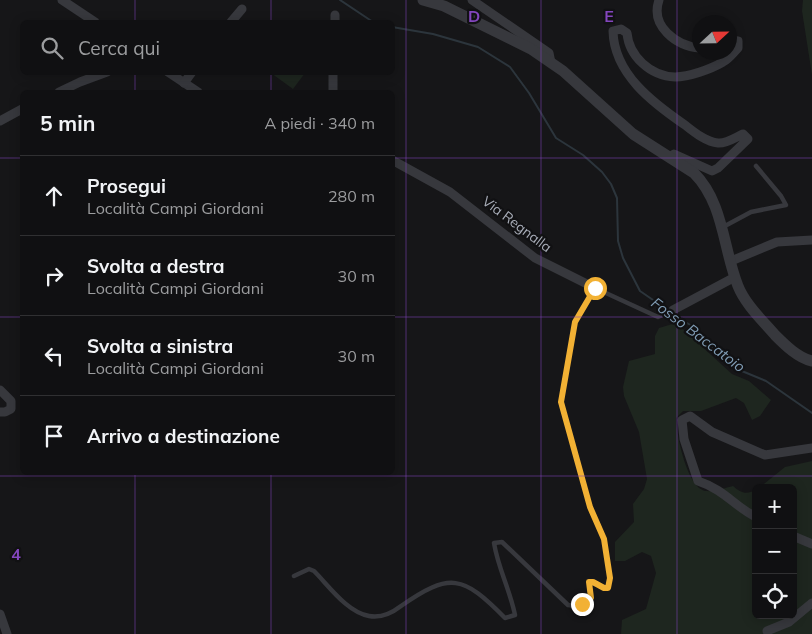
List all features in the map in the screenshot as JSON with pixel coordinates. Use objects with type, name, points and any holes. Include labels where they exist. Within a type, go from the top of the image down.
[{"type":"street","points":[[62,0],[92,20]]},
{"type":"street","points":[[423,0],[444,6],[531,49],[551,63],[633,134],[694,173],[702,181],[713,203],[722,227],[735,277],[745,298],[773,332],[800,356],[812,361]]},
{"type":"street","points":[[472,0],[549,53],[551,63]]},
{"type":"street","points":[[659,0],[658,20],[667,34],[682,45],[692,47]]},
{"type":"street","points":[[233,20],[242,9]]},
{"type":"street","points":[[669,157],[674,154],[680,155],[712,171],[718,168],[748,139],[743,134],[720,143],[712,142],[693,131],[644,94],[628,74],[614,45],[614,32],[621,29],[627,33],[633,55],[651,70],[674,77],[696,73],[726,60]]},
{"type":"street","points":[[63,90],[99,75]]},
{"type":"street","points":[[172,75],[195,90]]},
{"type":"street","points":[[184,83],[190,75]]},
{"type":"street","points":[[333,75],[333,90]]},
{"type":"street","points":[[0,121],[20,111]]},
{"type":"street","name":"Via Regnalla","points":[[395,162],[450,192],[535,258],[595,288]]},
{"type":"street","points":[[731,261],[778,242],[812,240]]},
{"type":"street","name":"Via Regnalla","points":[[669,312],[735,277]]},
{"type":"street","points":[[0,390],[11,401],[11,409],[0,412]]},
{"type":"street","points":[[752,515],[726,494],[712,486],[698,482],[684,439],[682,420],[690,416],[712,432],[765,455],[812,448]]},
{"type":"street","points":[[797,539],[812,544]]},
{"type":"street","points":[[767,631],[790,622],[812,603]]},
{"type":"street","points":[[0,614],[7,634]]},
{"type":"lane","points":[[722,227],[751,212],[786,205],[781,196],[756,166]]},
{"type":"lane","points":[[294,576],[309,569],[314,571],[345,603],[362,614],[379,616],[395,611],[438,584],[449,582],[470,589],[486,599],[505,618],[515,615],[497,562],[494,543],[502,542],[568,605],[575,606],[591,598],[589,582],[608,588],[610,578],[604,539],[590,507],[561,402],[575,322],[595,288]]},
{"type":"lane","name":"Via Regnalla","points":[[595,288],[658,317],[669,312]]},
{"type":"shaded area","points":[[803,0],[812,0],[812,75],[802,11]]},
{"type":"shaded area","points":[[274,75],[304,75],[293,89]]},
{"type":"shaded area","points":[[676,323],[732,374],[749,381],[771,400],[760,416],[752,420],[744,403],[736,398],[701,411],[683,411],[676,418],[680,447],[688,471],[699,488],[709,491],[733,486],[744,492],[752,491],[752,619],[797,619],[797,484],[764,484],[785,467],[812,461],[812,634],[621,634],[622,620],[646,609],[656,573],[651,556],[642,552],[625,561],[615,561],[615,542],[634,522],[633,504],[644,489],[647,479],[639,432],[624,396],[623,387],[629,361],[655,354],[655,336],[659,328]]},
{"type":"waterway","name":"Fosso Baccatoio","points":[[340,0],[370,20]]},
{"type":"waterway","name":"Fosso Baccatoio","points":[[395,28],[433,34],[478,47],[510,67],[529,93],[556,138],[583,155],[602,172],[611,184],[617,198],[618,241],[623,258],[640,291],[669,311]]},
{"type":"waterway","name":"Fosso Baccatoio","points":[[672,314],[692,326],[719,354],[737,369],[766,381],[812,413]]},
{"type":"route","points":[[582,604],[591,598],[588,589],[589,582],[608,588],[610,578],[604,539],[590,507],[561,402],[575,322],[595,288]]}]
